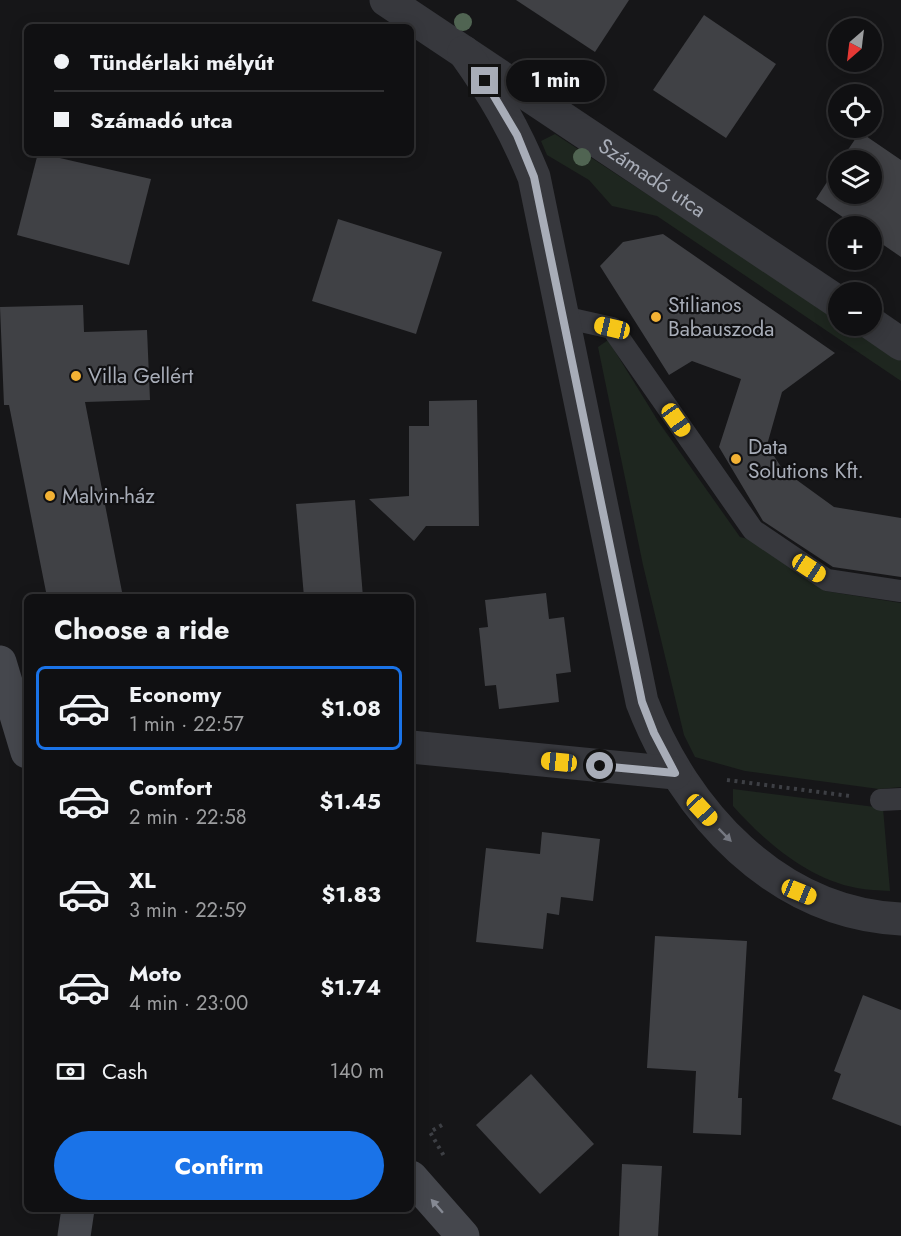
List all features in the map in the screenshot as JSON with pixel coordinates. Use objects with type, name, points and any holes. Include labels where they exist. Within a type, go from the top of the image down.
[{"type":"street","name":"Számadó utca","points":[[386,0],[828,295]]},
{"type":"street","name":"Számadó utca","points":[[464,52],[496,96],[517,135],[534,177],[642,702],[654,733],[675,773],[702,810],[759,866],[799,892],[838,908],[879,918],[901,919]]},
{"type":"street","points":[[882,331],[901,344]]},
{"type":"street","points":[[0,652],[24,688]]},
{"type":"street","points":[[0,662],[24,742]]},
{"type":"street","points":[[414,747],[675,773]]},
{"type":"street","points":[[414,1180],[462,1236]]},
{"type":"street","points":[[74,1236],[78,1212]]},
{"type":"lane","points":[[563,317],[612,328],[753,531],[827,580],[901,591]]},
{"type":"path","points":[[675,773],[891,799]]},
{"type":"shaded area","points":[[555,134],[828,312],[828,332],[657,216],[612,206],[589,180],[547,155],[541,141]]},
{"type":"shaded area","points":[[834,336],[863,336],[901,361],[901,381]]},
{"type":"shaded area","points":[[608,340],[658,421],[740,537],[748,539],[825,591],[901,603],[901,787],[879,789],[745,771],[695,757],[684,735],[643,565],[598,347]]},
{"type":"shaded area","points":[[733,789],[883,808],[890,891],[861,889],[839,883],[805,868],[759,833],[733,806]]},
{"type":"building","points":[[516,0],[629,0],[595,52]]},
{"type":"building","points":[[704,15],[776,64],[726,138],[653,90]]},
{"type":"building","points":[[856,138],[869,138],[901,160],[901,257],[882,244],[882,216],[841,216],[816,199],[828,180],[828,204],[882,204],[882,150],[848,150]]},
{"type":"building","points":[[37,156],[51,156],[151,179],[129,265],[17,235]]},
{"type":"building","points":[[338,219],[442,252],[416,334],[312,301]]},
{"type":"building","points":[[663,234],[835,353],[782,392],[767,445],[783,470],[834,507],[901,518],[901,577],[833,567],[763,521],[719,447],[741,379],[692,361],[669,375],[600,266],[623,242]]},
{"type":"building","points":[[83,305],[84,332],[147,330],[150,400],[85,402],[122,594],[46,594],[9,405],[4,405],[0,307]]},
{"type":"building","points":[[477,400],[479,526],[426,526],[414,541],[369,499],[409,496],[409,426],[429,426],[429,401]]},
{"type":"building","points":[[355,500],[363,594],[304,594],[296,504]]},
{"type":"building","points":[[546,593],[549,619],[564,617],[571,672],[556,674],[559,702],[499,709],[496,685],[485,686],[479,628],[488,627],[485,600]]},
{"type":"building","points":[[542,832],[600,839],[593,901],[561,897],[559,915],[547,913],[543,949],[476,942],[486,848],[540,854]]},
{"type":"building","points":[[655,936],[747,941],[738,1098],[742,1098],[741,1135],[693,1133],[696,1071],[647,1068]]},
{"type":"building","points":[[863,995],[901,1010],[901,1126],[832,1099],[841,1074],[834,1071]]},
{"type":"building","points":[[531,1074],[594,1144],[540,1194],[476,1125]]},
{"type":"building","points":[[622,1164],[662,1166],[658,1236],[619,1236]]},
{"type":"place","name":"Stilianos Babauszoda","points":[[656,317]]},
{"type":"place","name":"Villa Gellért","points":[[76,376]]},
{"type":"place","name":"Data Solutions Kft.","points":[[736,459]]},
{"type":"place","name":"Malvin-ház","points":[[50,496]]},
{"type":"route","points":[[485,81],[496,96],[517,135],[534,177],[642,702],[654,733],[675,773],[600,766]]}]
